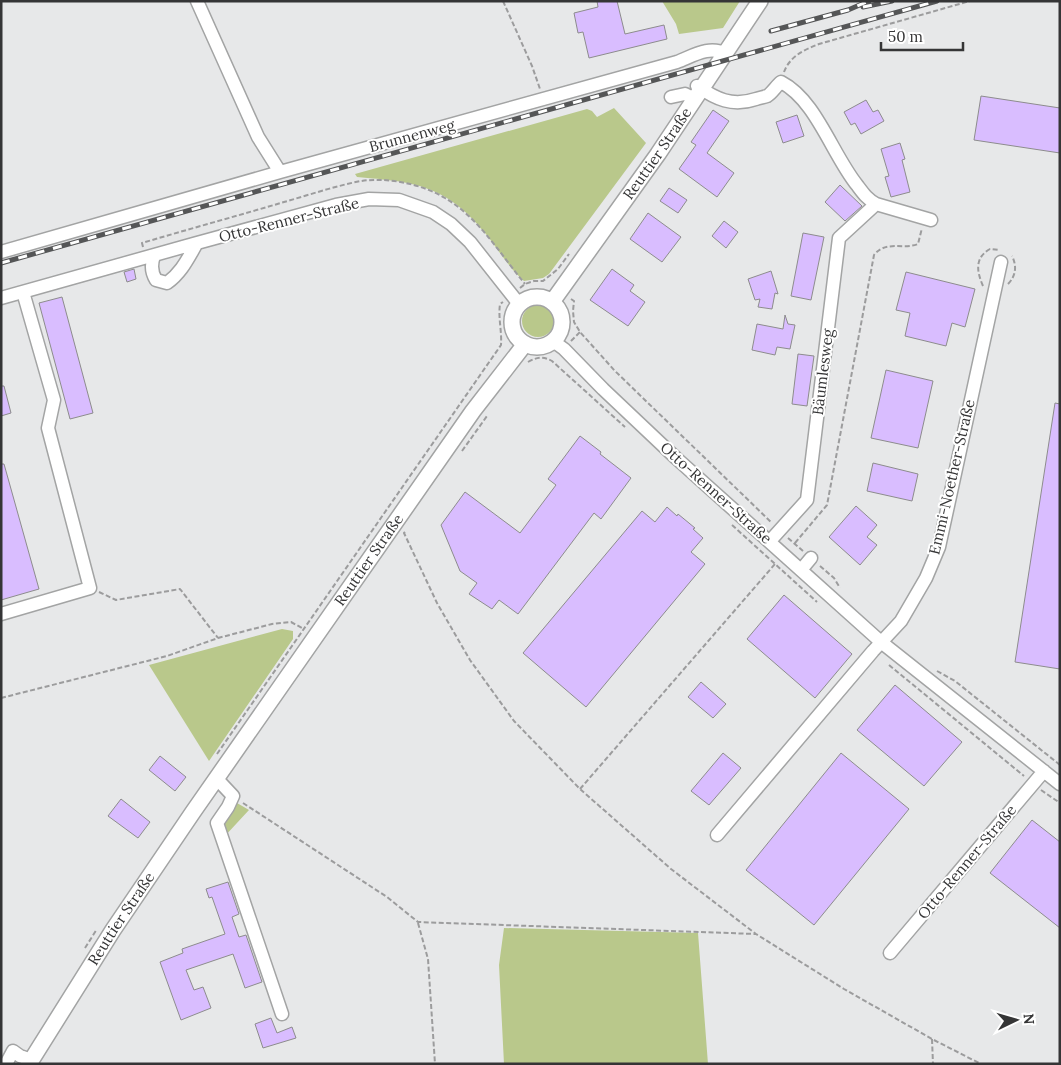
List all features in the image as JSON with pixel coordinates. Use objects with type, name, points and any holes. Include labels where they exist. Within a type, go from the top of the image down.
[{"type":"main road","name":"Reuttier Straße","points":[[552,302],[698,91],[726,54],[760,1]]},
{"type":"main road","points":[[538,297],[552,302],[557,307],[562,318],[560,331],[553,341],[540,347],[525,344],[515,335],[512,322],[515,299],[538,297]]},
{"type":"main road","name":"Reuttier Straße","points":[[30,1062],[113,930],[217,779],[473,410],[525,344]]},
{"type":"street","points":[[197,1],[258,137],[280,172]]},
{"type":"street","name":"Brunnenweg","points":[[1,252],[280,172],[544,100],[677,62],[705,51],[719,50],[726,54]]},
{"type":"street","points":[[671,97],[698,91],[728,102],[750,101],[767,96],[781,82],[792,88],[800,97],[815,118],[850,177],[868,199],[876,204],[927,219]]},
{"type":"street","name":"Otto-Renner-Straße","points":[[1,298],[336,205],[369,199],[399,200],[433,212],[451,224],[470,242],[515,299]]},
{"type":"street","name":"Bäumlesweg","points":[[770,541],[807,500],[839,238],[876,204]]},
{"type":"street","points":[[154,256],[152,261],[153,274],[156,280],[166,286],[183,268],[198,243]]},
{"type":"street","name":"Emmi-Noether-Straße","points":[[881,642],[900,622],[926,578],[939,547],[1002,262]]},
{"type":"street","points":[[1,614],[90,588],[48,428],[54,400],[23,292]]},
{"type":"street","name":"Otto-Renner-Straße","points":[[553,341],[564,348],[603,389],[676,458],[881,642],[1060,784]]},
{"type":"street","points":[[801,570],[811,558]]},
{"type":"street","points":[[717,835],[881,642]]},
{"type":"street","name":"Otto-Renner-Straße","points":[[890,953],[1044,771]]},
{"type":"street","points":[[217,779],[233,796],[228,807],[216,823],[282,1014]]},
{"type":"street","name":"Reuttier Straße","points":[[6,1064],[13,1051],[30,1062]]},
{"type":"path","points":[[503,1],[532,66],[544,100]]},
{"type":"path","points":[[781,82],[786,67],[798,53],[819,44],[970,1]]},
{"type":"path","points":[[795,544],[827,505],[874,255],[879,249],[889,245],[911,246],[918,244],[927,219]]},
{"type":"path","points":[[501,344],[500,304],[515,299],[525,284],[543,281],[558,269],[574,248]]},
{"type":"path","points":[[574,301],[574,322],[580,332]]},
{"type":"path","points":[[462,451],[490,412]]},
{"type":"path","points":[[408,527],[404,533],[437,603],[470,660],[514,721],[580,789],[671,869],[756,934],[844,989],[932,1039],[982,1064]]},
{"type":"path","points":[[580,789],[775,564]]},
{"type":"path","points":[[90,588],[116,600],[180,588],[218,638]]},
{"type":"path","points":[[1,698],[167,656],[218,638],[281,622],[291,622],[316,636]]},
{"type":"path","points":[[233,796],[387,897],[418,922],[428,959],[435,1064]]},
{"type":"path","points":[[418,922],[756,934]]},
{"type":"path","points":[[932,1039],[933,1064]]},
{"type":"green space","points":[[662,1],[740,1],[723,28],[679,34],[676,24]]},
{"type":"green space","points":[[614,108],[646,143],[549,274],[543,278],[524,281],[471,217],[443,196],[413,184],[357,177],[355,174],[587,109],[592,111],[597,117]]},
{"type":"green space","points":[[538,305],[544,306],[549,310],[553,315],[553,327],[549,332],[544,336],[538,337],[532,336],[527,332],[523,327],[522,321],[523,315],[527,310],[532,306]]},
{"type":"green space","points":[[282,629],[293,631],[293,639],[209,761],[149,665]]},
{"type":"green space","points":[[237,803],[249,810],[224,837],[222,823]]},
{"type":"green space","points":[[504,928],[698,933],[708,1064],[504,1064],[499,965]]},
{"type":"building","points":[[597,1],[617,1],[625,34],[664,25],[667,39],[589,58],[583,32],[578,33],[574,13],[598,7]]},
{"type":"building","points":[[981,96],[1060,108],[1060,153],[974,140]]},
{"type":"building","points":[[866,100],[873,112],[878,110],[884,121],[861,134],[855,123],[851,125],[844,112]]},
{"type":"building","points":[[713,110],[729,121],[707,153],[734,173],[717,197],[679,169],[696,145],[691,142]]},
{"type":"building","points":[[797,115],[804,136],[783,143],[776,122]]},
{"type":"building","points":[[900,143],[905,159],[902,160],[910,192],[891,197],[885,177],[889,176],[881,149]]},
{"type":"building","points":[[840,185],[862,206],[845,221],[825,202]]},
{"type":"building","points":[[669,188],[687,200],[678,213],[660,201]]},
{"type":"building","points":[[648,213],[681,237],[662,262],[630,239]]},
{"type":"building","points":[[724,221],[738,232],[726,248],[712,236]]},
{"type":"building","points":[[803,233],[824,237],[811,300],[791,296]]},
{"type":"building","points":[[134,269],[136,279],[127,282],[124,272]]},
{"type":"building","points":[[612,269],[634,285],[630,291],[645,302],[628,326],[590,300]]},
{"type":"building","points":[[771,271],[778,294],[775,293],[772,309],[758,307],[760,299],[755,300],[748,279]]},
{"type":"building","points":[[906,272],[975,289],[965,327],[952,323],[946,346],[905,336],[910,313],[896,310]]},
{"type":"building","points":[[62,297],[93,413],[70,419],[39,303]]},
{"type":"building","points":[[785,315],[788,324],[795,325],[790,349],[777,347],[775,355],[752,350],[757,324],[783,329]]},
{"type":"building","points":[[798,354],[814,356],[807,406],[792,404]]},
{"type":"building","points":[[886,370],[933,381],[918,448],[871,438]]},
{"type":"building","points":[[1,386],[4,386],[11,413],[1,416]]},
{"type":"building","points":[[1055,403],[1060,404],[1060,669],[1015,662]]},
{"type":"building","points":[[580,436],[631,478],[601,519],[594,513],[518,614],[499,600],[492,609],[469,594],[477,583],[460,571],[441,525],[465,492],[520,533],[556,485],[548,479]]},
{"type":"building","points":[[873,463],[918,474],[912,501],[867,491]]},
{"type":"building","points":[[1,464],[4,464],[39,589],[1,600]]},
{"type":"building","points":[[856,506],[877,525],[867,537],[877,545],[860,565],[829,537]]},
{"type":"building","points":[[667,507],[695,528],[693,529],[703,538],[691,552],[705,564],[586,707],[523,653],[642,511],[655,522]]},
{"type":"building","points":[[784,595],[852,654],[815,698],[747,639]]},
{"type":"building","points":[[701,682],[726,704],[713,718],[688,697]]},
{"type":"building","points":[[895,685],[962,742],[924,786],[857,730]]},
{"type":"building","points":[[723,753],[741,768],[709,805],[691,791]]},
{"type":"building","points":[[841,753],[909,809],[814,925],[746,870]]},
{"type":"building","points":[[160,756],[186,777],[175,791],[149,770]]},
{"type":"building","points":[[121,799],[150,822],[138,838],[108,816]]},
{"type":"building","points":[[1032,820],[1060,842],[1060,928],[990,873]]},
{"type":"building","points":[[228,882],[239,914],[232,917],[239,937],[246,935],[262,982],[245,988],[233,954],[186,970],[194,990],[203,987],[211,1008],[181,1020],[160,962],[183,953],[182,949],[225,934],[212,897],[209,898],[206,889]]},
{"type":"building","points":[[271,1018],[277,1033],[292,1027],[296,1038],[263,1048],[255,1024]]},
{"type":"railway","points":[[771,31],[848,10],[869,1]]},
{"type":"railway","points":[[863,7],[892,1]]},
{"type":"railway","points":[[1,263],[937,1]]}]
